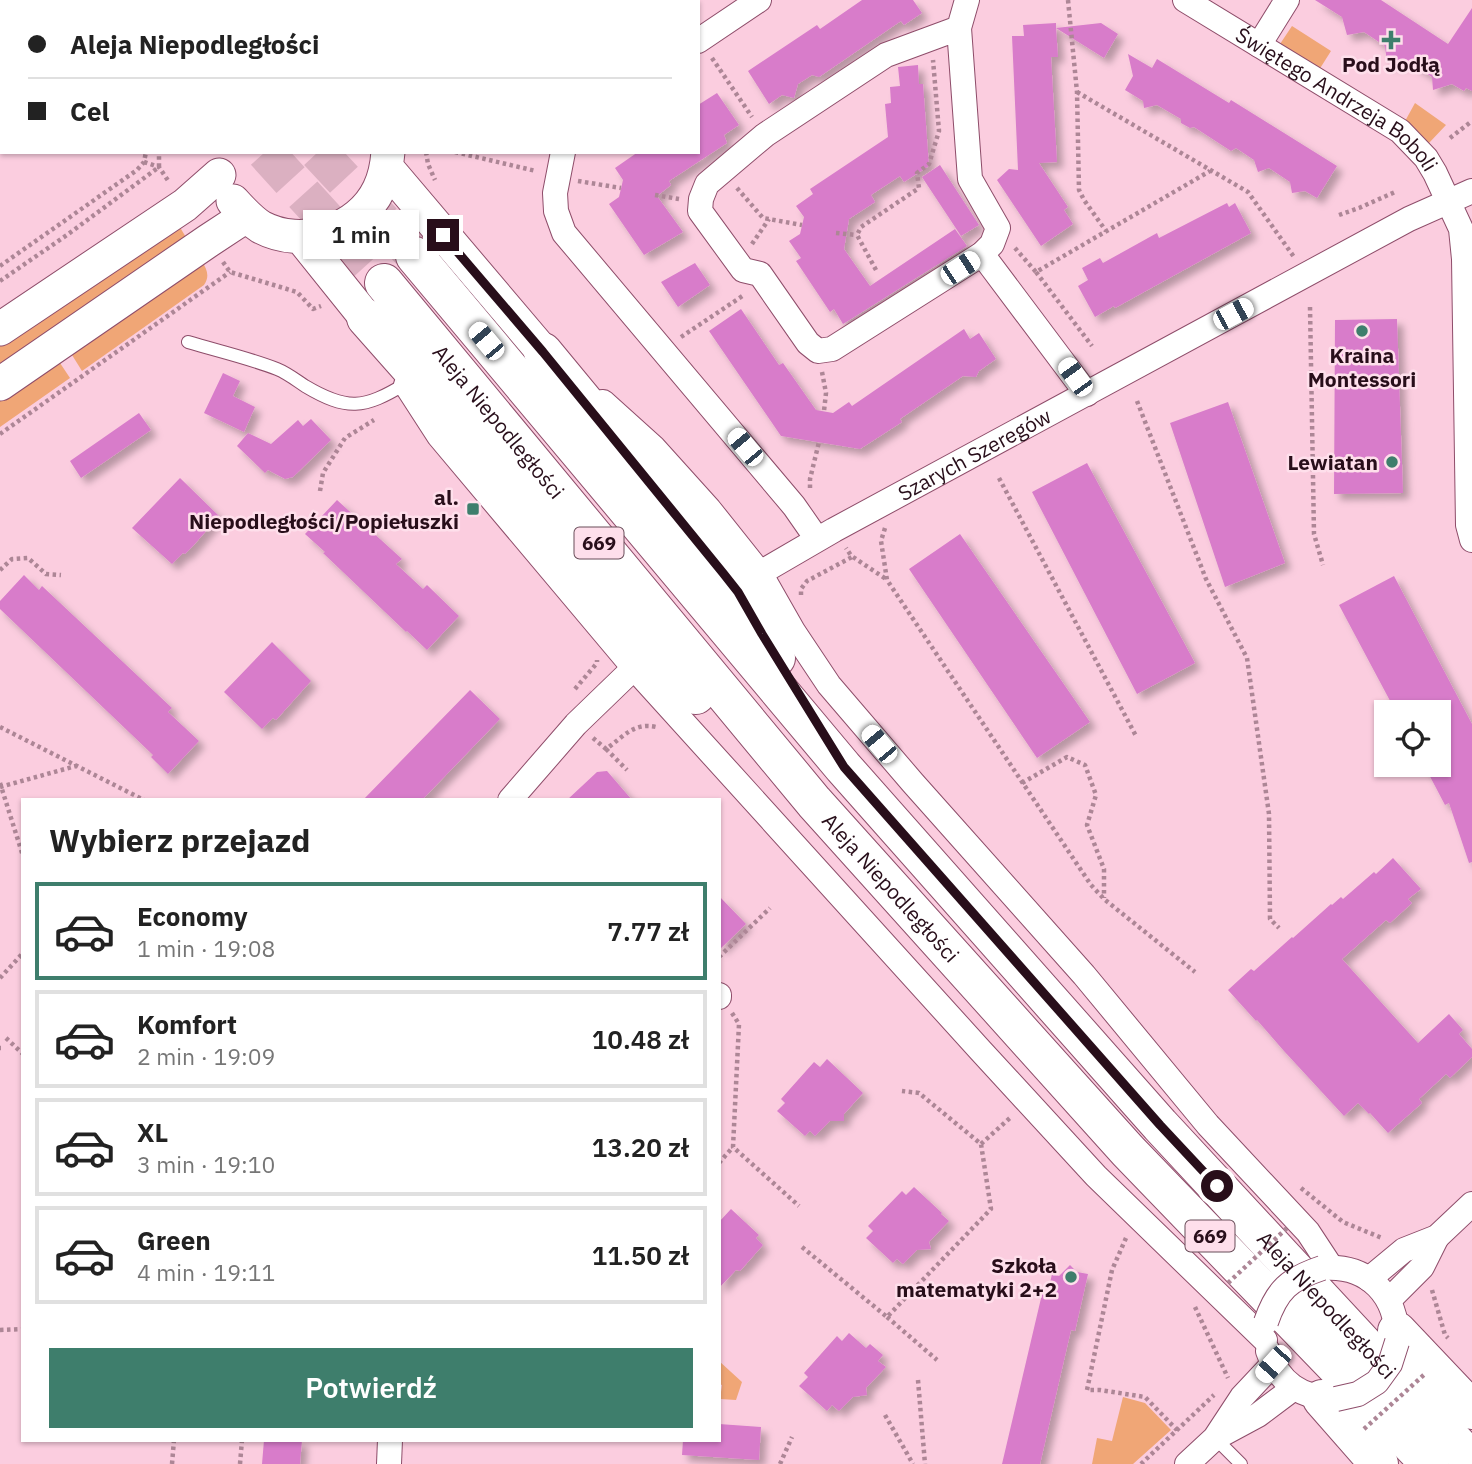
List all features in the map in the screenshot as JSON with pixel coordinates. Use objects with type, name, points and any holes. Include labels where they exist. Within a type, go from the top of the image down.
[{"type":"main road","points":[[218,163],[230,198],[246,216],[281,235],[301,237],[324,234],[346,225],[365,210],[379,191],[387,160]]},
{"type":"main road","points":[[387,160],[709,553],[738,592],[844,767]]},
{"type":"main road","points":[[0,329],[185,205],[218,163]]},
{"type":"main road","points":[[0,384],[246,216]]},
{"type":"main road","points":[[301,237],[366,318],[474,440],[624,621],[715,716],[814,802]]},
{"type":"main road","name":"Aleja Niepodległości","points":[[415,256],[844,767],[1160,1125],[1472,1461]]},
{"type":"main road","name":"Aleja Niepodległości","points":[[384,283],[814,802],[1128,1151],[1430,1464]]},
{"type":"main road","points":[[1394,1325],[1472,1410]]},
{"type":"main road","points":[[1318,1395],[1379,1464]]},
{"type":"street","points":[[700,40],[759,0]]},
{"type":"street","points":[[959,29],[886,55],[765,135],[707,184],[700,211],[743,270],[760,274],[808,343],[818,351],[832,349],[982,254],[992,244],[998,228],[970,179],[959,29],[967,0]]},
{"type":"street","name":"Świętego Andrzeja Boboli","points":[[1185,0],[1400,131],[1426,158],[1436,173],[1461,229],[1464,259],[1468,525],[1472,541]]},
{"type":"street","points":[[1259,45],[1287,0]]},
{"type":"street","points":[[563,154],[555,193],[556,211],[564,233],[794,506],[825,534]]},
{"type":"street","points":[[1448,201],[1472,191]]},
{"type":"street","name":"Szarych Szeregów","points":[[760,573],[825,534],[1409,219],[1448,201]]},
{"type":"street","points":[[982,254],[1087,394]]},
{"type":"street","points":[[366,318],[439,436],[634,668],[1096,1176],[1266,1331]]},
{"type":"street","points":[[543,352],[654,449],[709,509],[760,573],[793,631],[829,685],[1084,975],[1208,1125],[1308,1232],[1326,1268]]},
{"type":"street","points":[[515,798],[576,724],[634,668]]},
{"type":"street","points":[[1215,1438],[1258,1415],[1318,1395],[1358,1394],[1377,1382],[1390,1364],[1394,1325],[1437,1237],[1472,1204]]},
{"type":"street","points":[[1369,1279],[1404,1250],[1437,1237]]},
{"type":"street","points":[[1318,1395],[1282,1378],[1273,1364],[1266,1331],[1273,1303],[1285,1286],[1302,1275],[1326,1268],[1344,1268],[1357,1272],[1380,1289],[1394,1325]]},
{"type":"street","points":[[1187,1464],[1215,1438],[1242,1397],[1273,1364]]},
{"type":"street","points":[[389,1464],[390,1442]]},
{"type":"lane","points":[[188,342],[278,370],[322,396],[339,402],[356,405],[368,403],[405,384]]},
{"type":"lane","points":[[1215,1438],[1241,1464]]},
{"type":"path","points":[[1068,0],[1077,92],[1079,190],[1106,231]]},
{"type":"path","points":[[857,235],[861,227],[919,188],[917,173],[929,164],[933,155],[939,131],[931,39]]},
{"type":"path","points":[[700,42],[765,135]]},
{"type":"path","points":[[1077,92],[1248,192],[1306,275]]},
{"type":"path","points":[[1450,138],[1472,121]]},
{"type":"path","points":[[0,266],[137,170],[144,162],[146,154]]},
{"type":"path","points":[[159,154],[159,167]]},
{"type":"path","points":[[144,162],[159,167]]},
{"type":"path","points":[[0,281],[159,167]]},
{"type":"path","points":[[1036,272],[1210,170]]},
{"type":"path","points":[[722,171],[763,218],[802,225]]},
{"type":"path","points":[[1339,215],[1395,192]]},
{"type":"path","points":[[998,228],[1036,272],[1092,346]]},
{"type":"path","points":[[836,233],[857,235]]},
{"type":"path","points":[[857,235],[876,270]]},
{"type":"path","points":[[0,434],[230,272]]},
{"type":"path","points":[[663,349],[765,281]]},
{"type":"path","points":[[1310,307],[1314,534],[1323,565]]},
{"type":"path","points":[[818,351],[826,393],[824,411]]},
{"type":"path","points":[[1137,401],[1206,579],[1247,659],[1269,814],[1270,919],[1279,928]]},
{"type":"path","points":[[320,491],[323,473],[345,438],[383,414]]},
{"type":"path","points":[[810,496],[810,479],[819,442]]},
{"type":"path","points":[[999,478],[1136,736]]},
{"type":"path","points":[[887,580],[881,541],[892,498]]},
{"type":"path","points":[[825,534],[852,557],[887,580],[1091,885],[1104,899],[1195,972]]},
{"type":"path","points":[[801,599],[801,589],[807,581],[852,557]]},
{"type":"path","points":[[0,570],[12,559],[28,558],[46,574],[61,575]]},
{"type":"path","points":[[0,727],[140,798]]},
{"type":"path","points":[[606,749],[627,769]]},
{"type":"path","points":[[1022,783],[1067,757],[1085,765],[1096,795],[1087,825],[1104,869],[1104,899]]},
{"type":"path","points":[[21,850],[1,786],[77,766]]},
{"type":"path","points":[[721,955],[770,908]]},
{"type":"path","points":[[0,978],[21,955]]},
{"type":"path","points":[[721,999],[739,1024],[733,1147],[721,1161]]},
{"type":"path","points":[[6,1038],[21,1052]]},
{"type":"path","points":[[887,1317],[991,1209],[981,1144],[919,1093],[902,1091]]},
{"type":"path","points":[[981,1144],[1011,1117]]},
{"type":"path","points":[[733,1147],[799,1206]]},
{"type":"path","points":[[1318,1201],[1343,1222],[1392,1242]]},
{"type":"path","points":[[1228,1283],[1287,1228]]},
{"type":"path","points":[[1126,1237],[1112,1270],[1087,1390],[1145,1397],[1177,1430]]},
{"type":"path","points":[[802,1247],[937,1360]]},
{"type":"path","points":[[1431,1285],[1445,1335],[1450,1341]]},
{"type":"path","points":[[1197,1310],[1229,1380]]},
{"type":"path","points":[[0,1330],[21,1329]]},
{"type":"path","points":[[1364,1429],[1426,1373]]},
{"type":"path","points":[[918,1380],[925,1464]]},
{"type":"path","points":[[1141,1464],[1220,1388]]},
{"type":"path","points":[[885,1415],[913,1464]]},
{"type":"path","points":[[780,1464],[792,1437]]},
{"type":"path","points":[[172,1464],[174,1442]]},
{"type":"path","points":[[240,1464],[242,1442]]},
{"type":"shaded area","points":[[1292,26],[1331,51],[1319,70],[1280,44]]},
{"type":"shaded area","points":[[1415,103],[1446,125],[1429,143],[1404,123]]},
{"type":"shaded area","points":[[178,224],[187,239],[0,367],[0,345]]},
{"type":"shaded area","points":[[202,261],[207,273],[204,285],[82,371],[72,355],[73,348]]},
{"type":"shaded area","points":[[60,363],[70,378],[0,427],[0,398]]},
{"type":"shaded area","points":[[721,1363],[742,1382],[736,1400],[721,1399]]},
{"type":"shaded area","points":[[1123,1397],[1145,1403],[1171,1430],[1133,1464],[1092,1464],[1097,1438],[1112,1441]]},
{"type":"building","points":[[862,0],[913,0],[922,13],[904,25],[901,21],[819,77],[812,75],[798,84],[794,98],[782,95],[769,104],[748,71],[817,25],[820,29]]},
{"type":"building","points":[[1315,0],[1381,0],[1448,44],[1472,8],[1472,91],[1466,88],[1464,91],[1452,84],[1433,90],[1432,77],[1409,62],[1387,63],[1385,46],[1364,32],[1347,35],[1342,17]]},
{"type":"building","points":[[1056,23],[1058,57],[1051,57],[1057,162],[1039,163],[1068,207],[1064,210],[1073,224],[1041,246],[997,180],[1009,169],[1018,170],[1012,36],[1024,36],[1023,25]]},
{"type":"building","points":[[1101,23],[1118,34],[1104,58],[1056,28]]},
{"type":"building","points":[[1128,54],[1152,68],[1157,59],[1229,103],[1231,100],[1337,166],[1317,198],[1305,191],[1292,193],[1290,182],[1269,168],[1258,172],[1254,160],[1236,148],[1231,151],[1194,127],[1190,128],[1181,123],[1181,119],[1157,105],[1144,108],[1143,101],[1125,90],[1133,76]]},
{"type":"building","points":[[918,65],[919,84],[923,84],[929,166],[904,182],[900,176],[871,195],[875,202],[849,219],[844,249],[870,286],[955,229],[967,246],[843,324],[834,309],[830,312],[796,261],[801,258],[789,241],[800,234],[804,217],[796,206],[813,194],[810,189],[888,137],[885,104],[891,103],[890,87],[900,86],[898,67]]},
{"type":"building","points":[[717,93],[739,125],[724,135],[727,143],[669,181],[671,185],[657,196],[683,232],[644,255],[609,204],[619,197],[623,180],[615,168],[635,154],[700,154],[700,104]]},
{"type":"building","points":[[940,165],[979,225],[961,236],[922,177]]},
{"type":"building","points":[[1227,203],[1229,207],[1235,203],[1251,233],[1095,317],[1078,286],[1088,280],[1082,268],[1100,258],[1103,263],[1157,233],[1159,238]]},
{"type":"building","points":[[695,263],[710,285],[678,307],[661,282]]},
{"type":"building","points":[[741,309],[779,365],[783,363],[816,410],[833,413],[849,402],[852,406],[964,329],[970,339],[979,333],[996,359],[979,371],[976,377],[963,376],[900,419],[902,422],[860,449],[781,436],[709,331]]},
{"type":"building","points":[[1397,319],[1403,493],[1334,494],[1335,320]]},
{"type":"building","points":[[223,373],[240,381],[233,396],[255,407],[244,432],[204,413]]},
{"type":"building","points":[[1228,402],[1285,563],[1225,587],[1170,423]]},
{"type":"building","points":[[139,413],[151,430],[81,478],[70,461]]},
{"type":"building","points":[[311,419],[331,440],[293,477],[285,479],[268,470],[265,473],[237,446],[248,433],[271,444],[298,420],[303,426]]},
{"type":"building","points":[[1087,463],[1195,663],[1137,694],[1032,492]]},
{"type":"building","points":[[180,478],[219,516],[193,546],[172,564],[132,528]]},
{"type":"building","points":[[337,500],[402,559],[396,564],[423,589],[427,585],[459,616],[427,650],[305,534]]},
{"type":"building","points":[[960,534],[1090,722],[1037,758],[909,569]]},
{"type":"building","points":[[24,575],[39,590],[42,586],[172,708],[168,712],[199,741],[168,774],[151,757],[153,755],[0,609],[0,601]]},
{"type":"building","points":[[1394,576],[1472,724],[1472,862],[1469,863],[1449,803],[1445,805],[1430,777],[1451,777],[1451,700],[1390,700],[1339,605]]},
{"type":"building","points":[[272,642],[311,681],[276,720],[273,718],[262,729],[224,692]]},
{"type":"building","points":[[470,690],[500,719],[424,798],[365,798]]},
{"type":"building","points":[[607,771],[630,798],[569,798],[597,772]]},
{"type":"building","points":[[1393,858],[1421,889],[1408,899],[1412,903],[1390,923],[1386,920],[1342,959],[1418,1043],[1449,1014],[1463,1030],[1459,1034],[1472,1049],[1472,1057],[1450,1078],[1446,1074],[1419,1099],[1422,1103],[1388,1133],[1358,1103],[1344,1116],[1228,990],[1331,904],[1341,897],[1343,899]]},
{"type":"building","points":[[721,898],[746,924],[721,948]]},
{"type":"building","points":[[827,1059],[863,1093],[844,1114],[844,1121],[830,1121],[815,1136],[810,1131],[805,1136],[777,1111],[785,1103],[781,1099],[814,1062],[820,1067]]},
{"type":"building","points":[[914,1187],[949,1221],[929,1242],[931,1249],[917,1250],[903,1264],[897,1259],[893,1263],[866,1238],[873,1231],[868,1226],[902,1191],[906,1195]]},
{"type":"building","points":[[731,1209],[759,1235],[756,1238],[763,1245],[740,1271],[736,1270],[721,1286],[721,1220]]},
{"type":"building","points":[[1070,1265],[1077,1272],[1088,1274],[1075,1331],[1071,1330],[1040,1464],[1002,1464],[1042,1294],[1047,1296],[1052,1274],[1059,1276]]},
{"type":"building","points":[[849,1333],[866,1348],[870,1344],[883,1355],[878,1361],[886,1367],[866,1388],[867,1395],[853,1397],[839,1411],[832,1405],[827,1411],[799,1386],[808,1377],[804,1373],[837,1336],[842,1341]]},
{"type":"building","points":[[721,1424],[761,1427],[759,1460],[682,1455],[683,1442],[721,1442]]},
{"type":"building","points":[[264,1442],[302,1442],[300,1464],[262,1464]]},
{"type":"tunnel","points":[[267,154],[384,283]]},
{"type":"tunnel","points":[[320,154],[415,256]]},
{"type":"place","name":"Pod Jodłą","points":[[1391,40]]},
{"type":"place","name":"Kraina Montessori","points":[[1362,331]]},
{"type":"place","name":"Lewiatan","points":[[1392,462]]},
{"type":"place","name":"al. Niepodległości/Popiełuszki","points":[[473,509]]},
{"type":"place","name":"Szkoła matematyki 2+2","points":[[1071,1277]]},
{"type":"route","points":[[443,235],[709,553],[738,592],[844,767],[1217,1186]]}]
